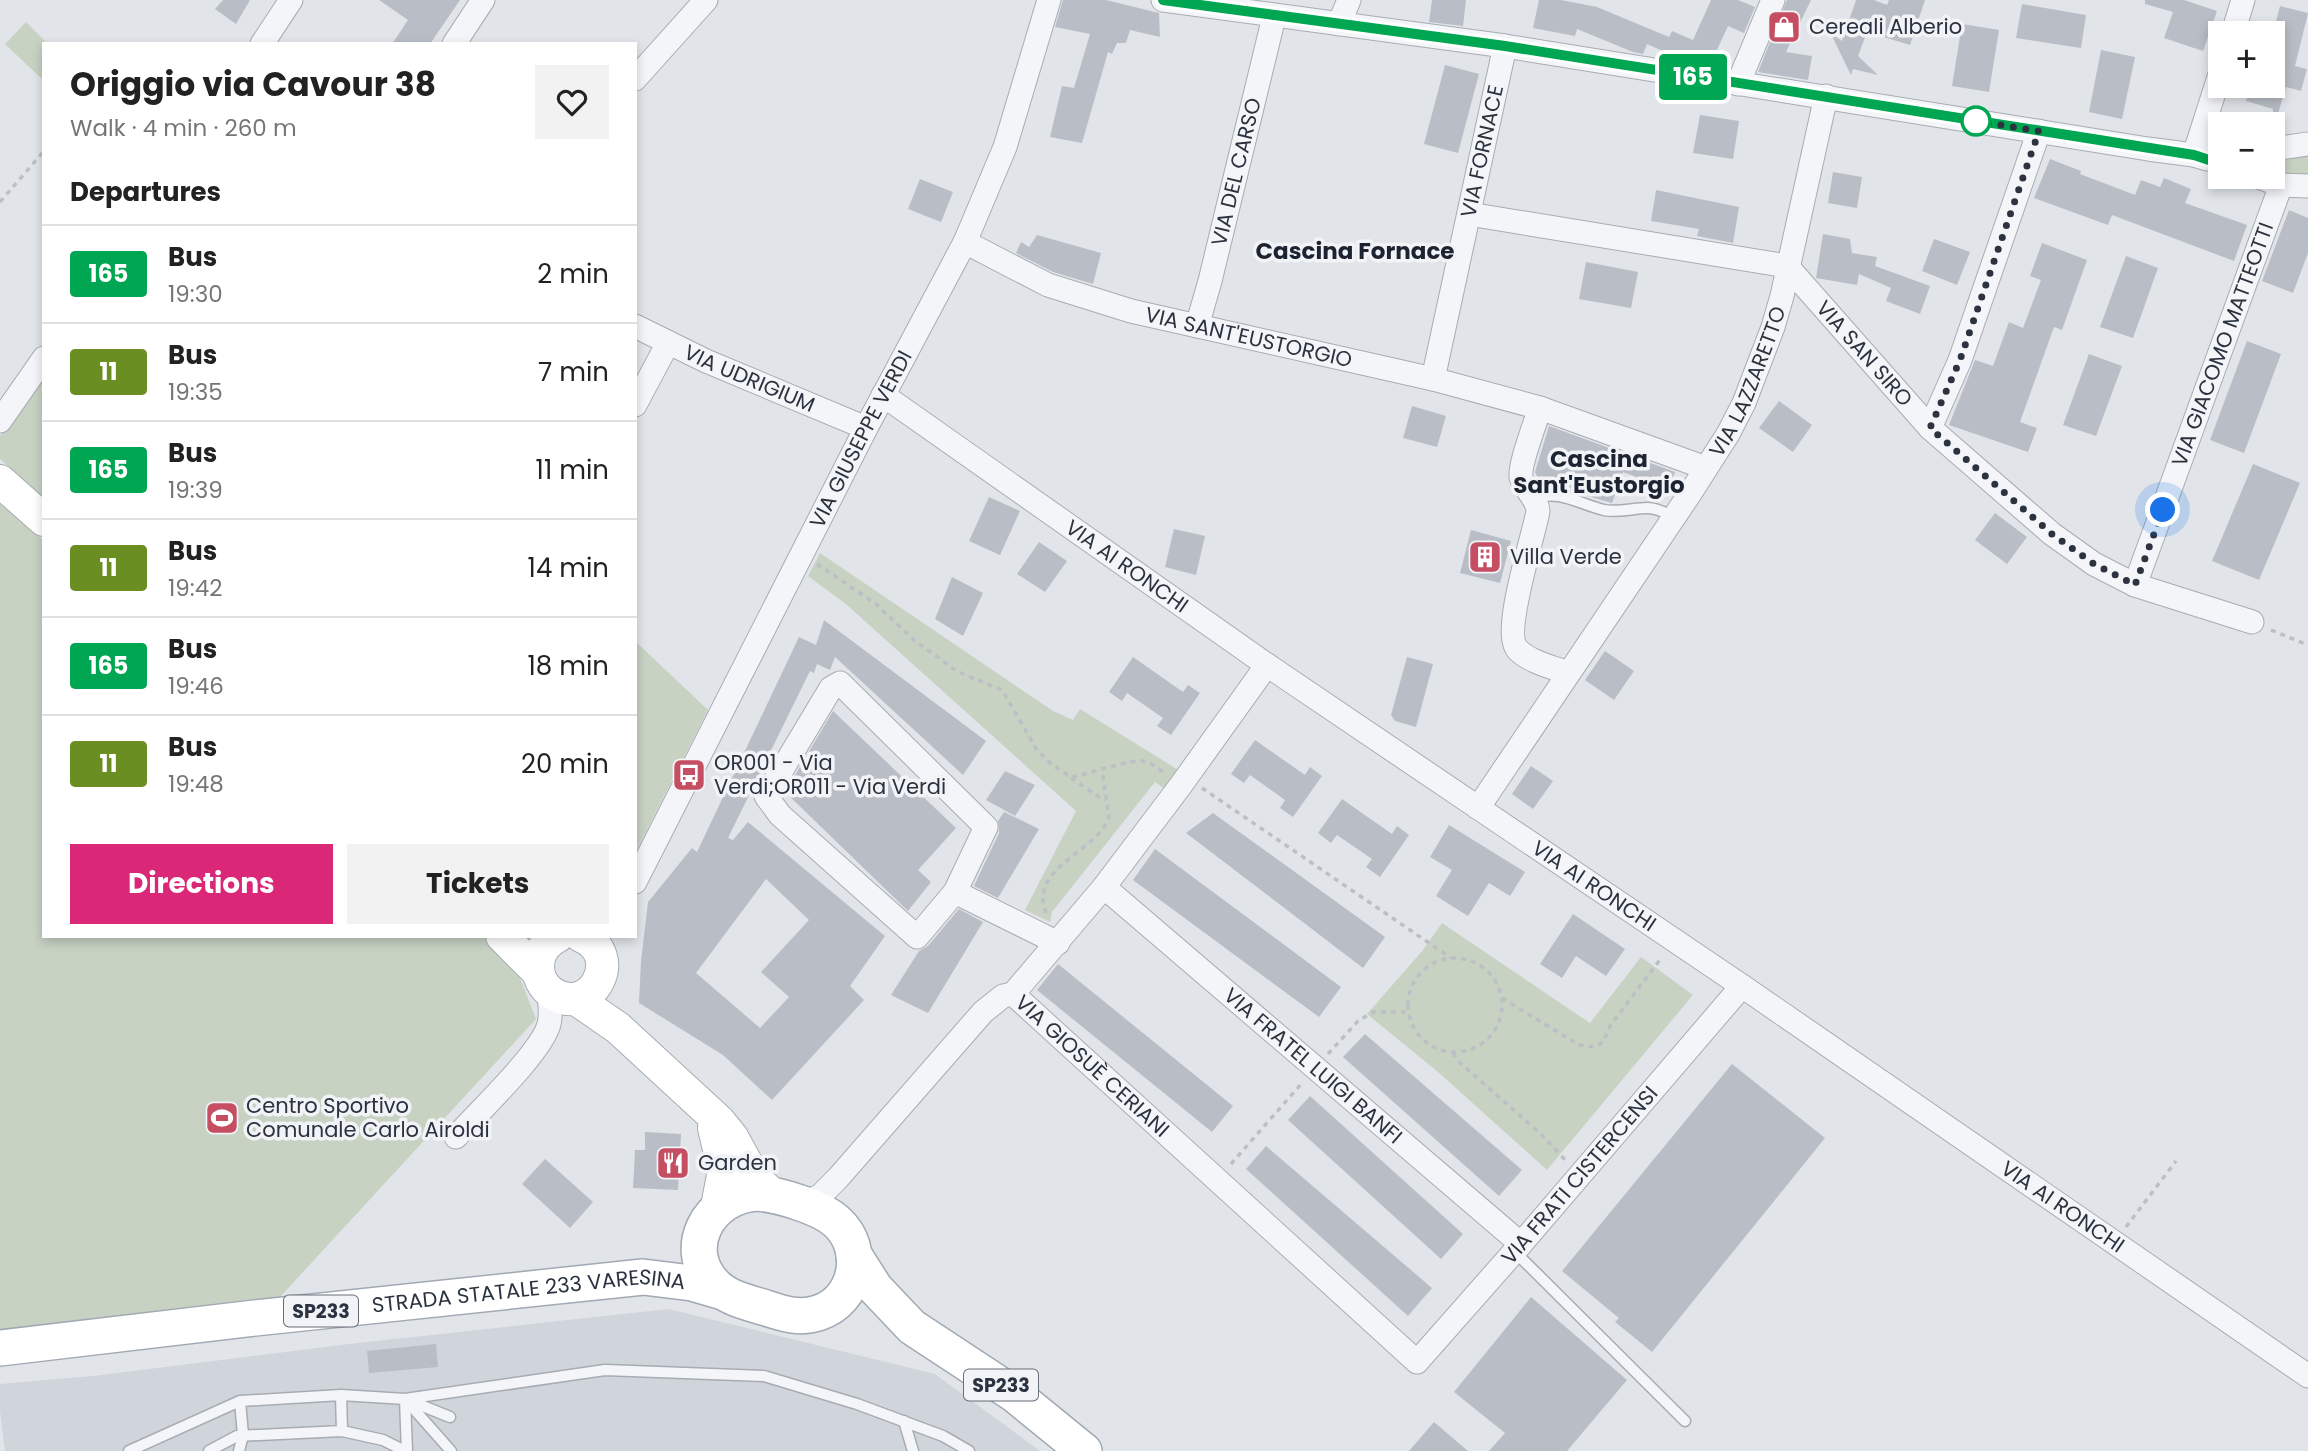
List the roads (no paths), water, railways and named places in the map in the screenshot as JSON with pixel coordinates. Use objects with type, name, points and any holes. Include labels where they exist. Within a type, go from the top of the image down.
[{"type":"main road","name":"SP233","points":[[643,1277],[674,1261],[709,1222],[740,1195],[758,1193],[820,1211],[835,1220],[845,1231],[854,1255],[875,1288],[912,1327],[1014,1394],[1084,1451]]},
{"type":"main road","points":[[709,1222],[702,1264],[710,1279],[723,1292]]},
{"type":"main road","points":[[820,1313],[832,1307],[847,1291],[854,1273],[854,1255]]},
{"type":"main road","name":"STRADA STATALE 233 VARESINA","points":[[0,1348],[643,1277],[692,1283],[723,1292]]},
{"type":"main road","name":"SP233","points":[[723,1292],[738,1300],[784,1314],[867,1315],[912,1327]]},
{"type":"street","points":[[263,42],[290,0]]},
{"type":"street","points":[[455,42],[484,0]]},
{"type":"street","points":[[637,77],[706,0]]},
{"type":"street","name":"VIA GIUSEPPE VERDI","points":[[638,874],[883,395],[965,242],[1005,147],[1049,0]]},
{"type":"street","points":[[1163,0],[1505,46],[2194,155],[2208,160]]},
{"type":"street","points":[[1339,24],[1349,0]]},
{"type":"street","points":[[1738,84],[1773,0]]},
{"type":"street","points":[[2237,21],[2244,0]]},
{"type":"street","name":"VIA DEL CARSO","points":[[1197,326],[1274,17]]},
{"type":"street","name":"VIA FORNACE","points":[[1433,379],[1505,46]]},
{"type":"street","name":"VIA LAZZARETTO","points":[[1478,807],[1728,435],[1744,403],[1773,327],[1826,96]]},
{"type":"street","points":[[2194,155],[2212,98]]},
{"type":"street","points":[[1930,428],[1960,360],[2039,131]]},
{"type":"street","points":[[2285,147],[2308,144]]},
{"type":"street","points":[[2194,155],[2208,154]]},
{"type":"street","points":[[2285,185],[2308,186]]},
{"type":"street","name":"VIA GIACOMO MATTEOTTI","points":[[2135,585],[2280,189]]},
{"type":"street","points":[[1469,214],[1787,266]]},
{"type":"street","name":"VIA SANT'EUSTORGIO","points":[[965,242],[1048,285],[1131,311],[1433,379],[1540,408],[1706,468]]},
{"type":"street","name":"VIA SAN SIRO","points":[[1787,266],[1930,428],[2052,534],[2094,564],[2135,585],[2252,622]]},
{"type":"street","name":"VIA UDRIGIUM","points":[[637,327],[706,361],[866,428]]},
{"type":"street","points":[[637,401],[668,343]]},
{"type":"street","points":[[0,421],[42,361]]},
{"type":"street","name":"VIA AI RONCHI","points":[[883,395],[1267,664],[1742,986],[2308,1376]]},
{"type":"street","points":[[1540,408],[1521,471],[1525,486],[1538,511],[1514,612],[1514,643],[1534,660],[1568,673]]},
{"type":"street","points":[[0,481],[42,518]]},
{"type":"street","name":"VIA GIOSUÈ CERIANI","points":[[1267,664],[1104,887],[1013,995],[1417,1362]]},
{"type":"street","points":[[840,683],[986,827],[955,892],[917,937],[780,815],[766,796],[831,688],[840,683]]},
{"type":"street","name":"VIA FRATEL LUIGI BANFI","points":[[1104,887],[1518,1248]]},
{"type":"street","points":[[955,892],[1063,937]]},
{"type":"street","points":[[507,938],[571,962],[618,1028],[719,1121],[732,1137],[754,1177],[788,1201],[821,1195],[983,1012],[1003,996],[1013,995]]},
{"type":"street","points":[[456,1137],[535,1050],[548,1027],[550,1015],[571,962]]},
{"type":"street","name":"VIA FRATI CISTERCENSI","points":[[1417,1362],[1742,986]]},
{"type":"street","points":[[709,1113],[724,1170],[709,1222]]},
{"type":"lane","points":[[1534,499],[1545,494],[1569,498],[1603,510],[1618,512],[1647,508],[1674,517]]},
{"type":"lane","points":[[1518,1248],[1685,1421]]},
{"type":"lane","points":[[129,1451],[240,1401],[341,1395],[405,1399],[606,1370],[764,1376],[904,1421],[943,1436],[970,1451]]},
{"type":"lane","points":[[341,1395],[342,1431]]},
{"type":"lane","points":[[405,1399],[450,1417]]},
{"type":"lane","points":[[209,1451],[243,1435],[342,1431],[383,1440],[406,1451],[405,1399]]},
{"type":"lane","points":[[405,1399],[451,1451]]},
{"type":"lane","points":[[239,1451],[243,1435],[240,1401]]},
{"type":"lane","points":[[904,1421],[913,1451]]},
{"type":"place","name":"Cereali Alberio","points":[[1784,27]]},
{"type":"place","name":"Villa Verde","points":[[1485,557]]},
{"type":"place","name":"OR001 - Via Verdi;OR011 - Via Verdi","points":[[689,775]]},
{"type":"place","name":"Centro Sportivo Comunale Carlo Airoldi","points":[[222,1118]]},
{"type":"place","name":"Garden","points":[[673,1163]]},
{"type":"district","name":"Cascina Fornace","points":[[1355,251]]},
{"type":"district","name":"Cascina Sant'Eustorgio","points":[[1599,472]]}]
